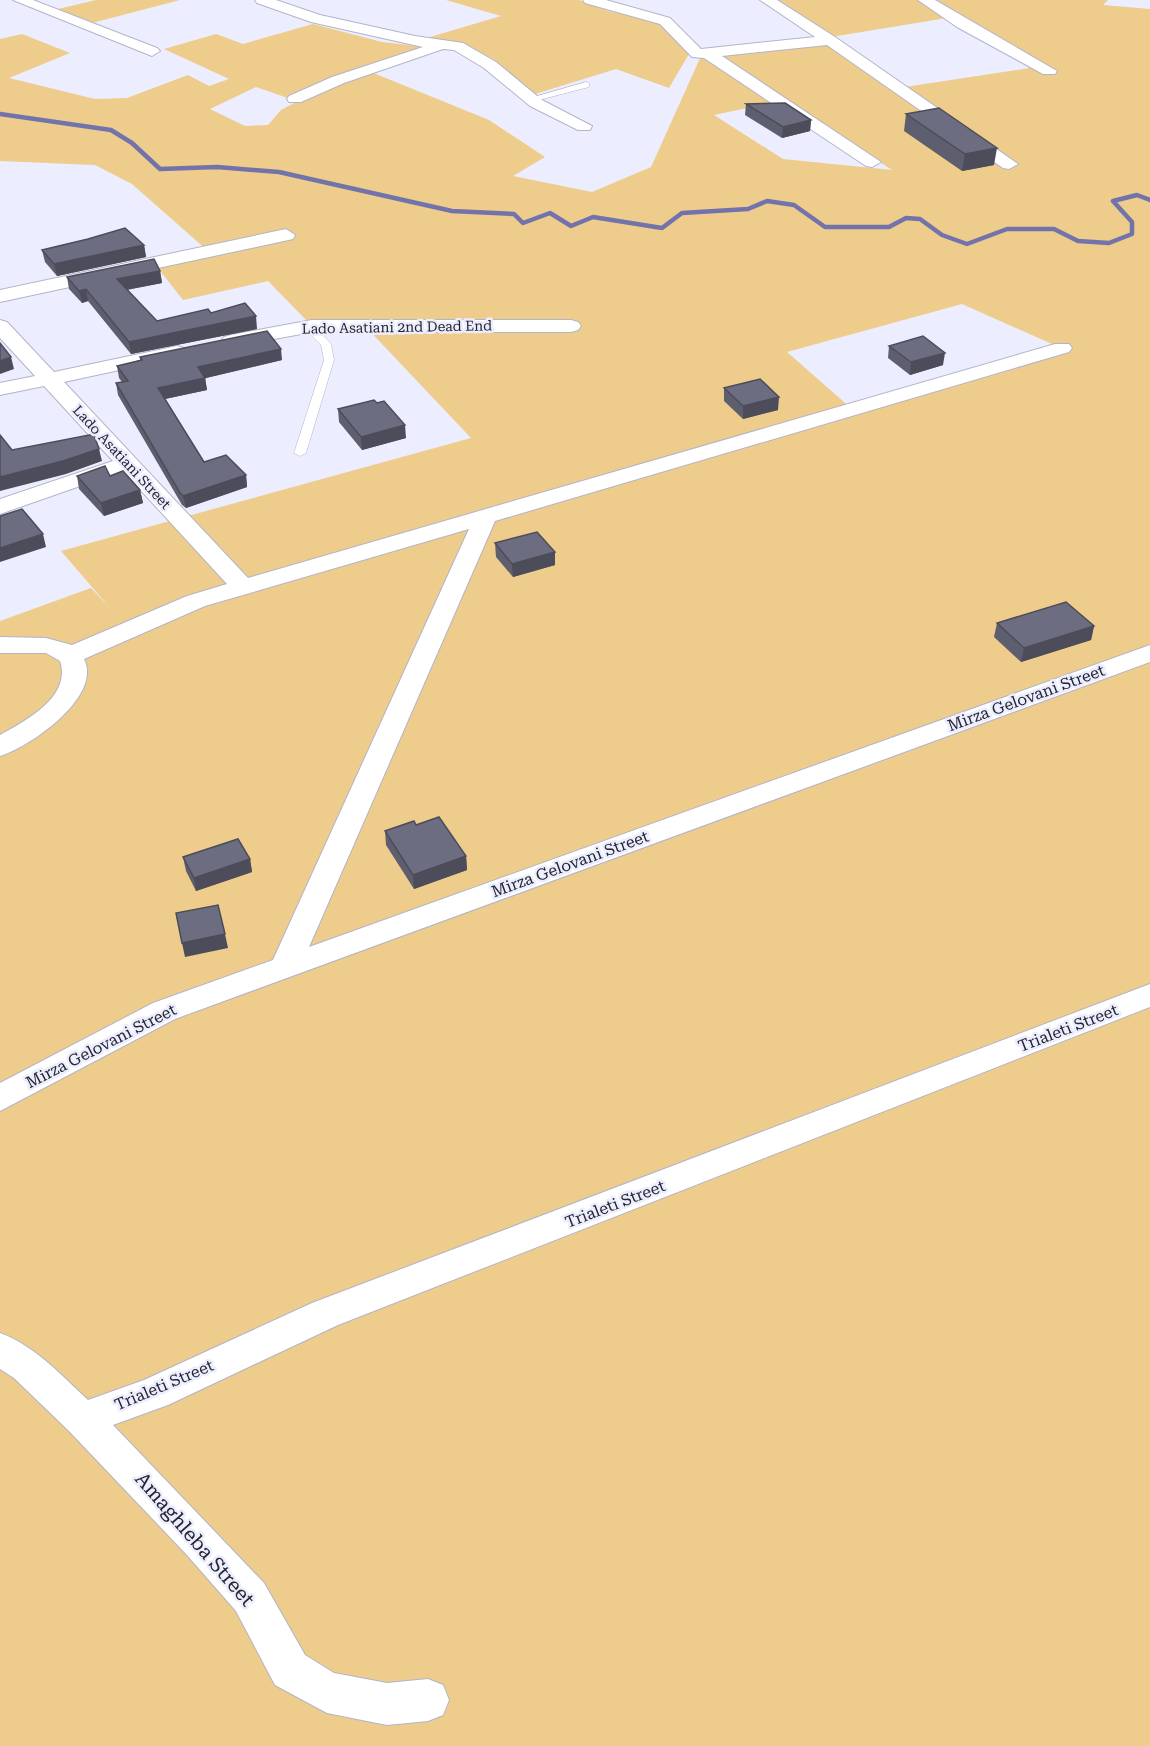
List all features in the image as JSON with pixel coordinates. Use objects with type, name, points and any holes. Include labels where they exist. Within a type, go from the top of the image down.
[{"type":"street","points":[[20,0],[152,51]]},
{"type":"street","points":[[262,0],[315,19],[415,41],[458,46],[490,65],[531,99],[584,126]]},
{"type":"street","points":[[590,0],[665,21],[697,54],[830,40]]},
{"type":"street","points":[[767,0],[830,40],[1009,164]]},
{"type":"street","points":[[925,0],[962,24],[1048,71]]},
{"type":"street","points":[[295,99],[338,80],[444,45]]},
{"type":"street","points":[[707,53],[872,162]]},
{"type":"street","points":[[0,296],[286,235]]},
{"type":"street","name":"Lado Asatiani Street","points":[[0,326],[243,587]]},
{"type":"street","name":"Lado Asatiani 2nd Dead End","points":[[0,389],[287,330],[343,326],[571,326]]},
{"type":"street","points":[[71,655],[196,601],[1062,348]]},
{"type":"street","points":[[0,507],[127,462]]},
{"type":"street","points":[[285,967],[486,516]]},
{"type":"street","points":[[0,645],[44,646],[60,649],[71,655],[75,666],[75,679],[68,695],[37,724],[0,747]]},
{"type":"street","name":"Mirza Gelovani Street","points":[[0,1098],[164,1011],[1150,653]]},
{"type":"street","name":"Trialeti Street","points":[[82,1419],[155,1393],[325,1314],[1150,995]]},
{"type":"street","name":"Amaghleba Street","points":[[0,1349],[27,1367],[82,1419],[136,1473],[250,1597],[290,1670],[327,1692],[387,1704],[428,1700]]},
{"type":"lane","points":[[531,99],[586,85]]},
{"type":"lane","points":[[287,330],[314,332],[326,344],[328,360],[300,453]]},
{"type":"shaded area","points":[[96,0],[180,0],[92,23],[54,10]]},
{"type":"shaded area","points":[[446,0],[579,0],[608,11],[662,23],[689,54],[669,88],[616,69],[532,95],[491,58],[463,45],[420,40],[501,16]]},
{"type":"shaded area","points":[[776,0],[1108,0],[1103,5],[1150,9],[1150,1746],[0,1746],[0,621],[91,588],[110,608],[61,551],[471,438],[365,326],[312,326],[268,281],[183,300],[154,263],[208,251],[132,184],[95,165],[0,161],[0,39],[22,34],[70,53],[9,78],[95,99],[127,98],[188,75],[209,86],[229,79],[164,49],[216,34],[243,44],[313,24],[382,42],[425,47],[288,98],[256,87],[210,109],[245,126],[268,125],[281,110],[330,84],[371,72],[489,120],[545,157],[513,176],[592,192],[651,167],[701,56],[705,56],[771,103],[714,115],[783,159],[892,170],[715,55],[827,44],[905,87],[1030,68],[947,18],[831,37]],"holes":[[[962,304],[1061,348],[852,409],[787,352]]]},
{"type":"building","points":[[785,103],[811,120],[783,127],[746,104]]},
{"type":"building","points":[[939,108],[997,148],[965,154],[906,114]]},
{"type":"building","points":[[125,228],[144,245],[54,264],[42,250],[88,239]]},
{"type":"building","points":[[154,259],[160,271],[117,279],[157,321],[208,309],[211,313],[245,303],[256,316],[129,342],[86,289],[79,291],[67,277]]},
{"type":"building","points":[[267,331],[281,349],[198,367],[205,378],[158,388],[204,462],[226,455],[246,475],[183,496],[116,383],[128,381],[117,366],[142,360],[140,357]]},
{"type":"building","points":[[923,336],[945,353],[911,362],[889,346]]},
{"type":"building","points":[[0,343],[11,357],[0,361]]},
{"type":"building","points":[[760,379],[779,397],[743,406],[724,388]]},
{"type":"building","points":[[374,400],[377,403],[384,401],[405,425],[361,437],[338,409]]},
{"type":"building","points":[[94,434],[99,449],[0,477],[0,435],[12,450]]},
{"type":"building","points":[[105,466],[110,476],[123,471],[140,490],[101,503],[77,476]]},
{"type":"building","points":[[22,509],[43,534],[0,548],[0,516]]},
{"type":"building","points":[[537,532],[555,552],[512,564],[495,543]]},
{"type":"building","points":[[1066,602],[1094,626],[1024,648],[997,623]]},
{"type":"building","points":[[439,817],[466,856],[413,875],[385,831],[414,821],[416,825]]},
{"type":"building","points":[[238,839],[250,859],[194,878],[183,857]]},
{"type":"building","points":[[218,905],[225,934],[182,943],[176,913]]},
{"type":"waterway","points":[[0,114],[111,130],[132,143],[160,169],[217,167],[279,172],[452,211],[514,214],[523,223],[550,213],[571,226],[593,217],[662,228],[682,213],[748,209],[767,201],[794,205],[825,227],[889,227],[906,218],[920,219],[942,235],[967,244],[1007,229],[1054,229],[1078,241],[1109,243],[1132,234],[1132,222],[1113,201],[1137,195],[1150,200]]}]
